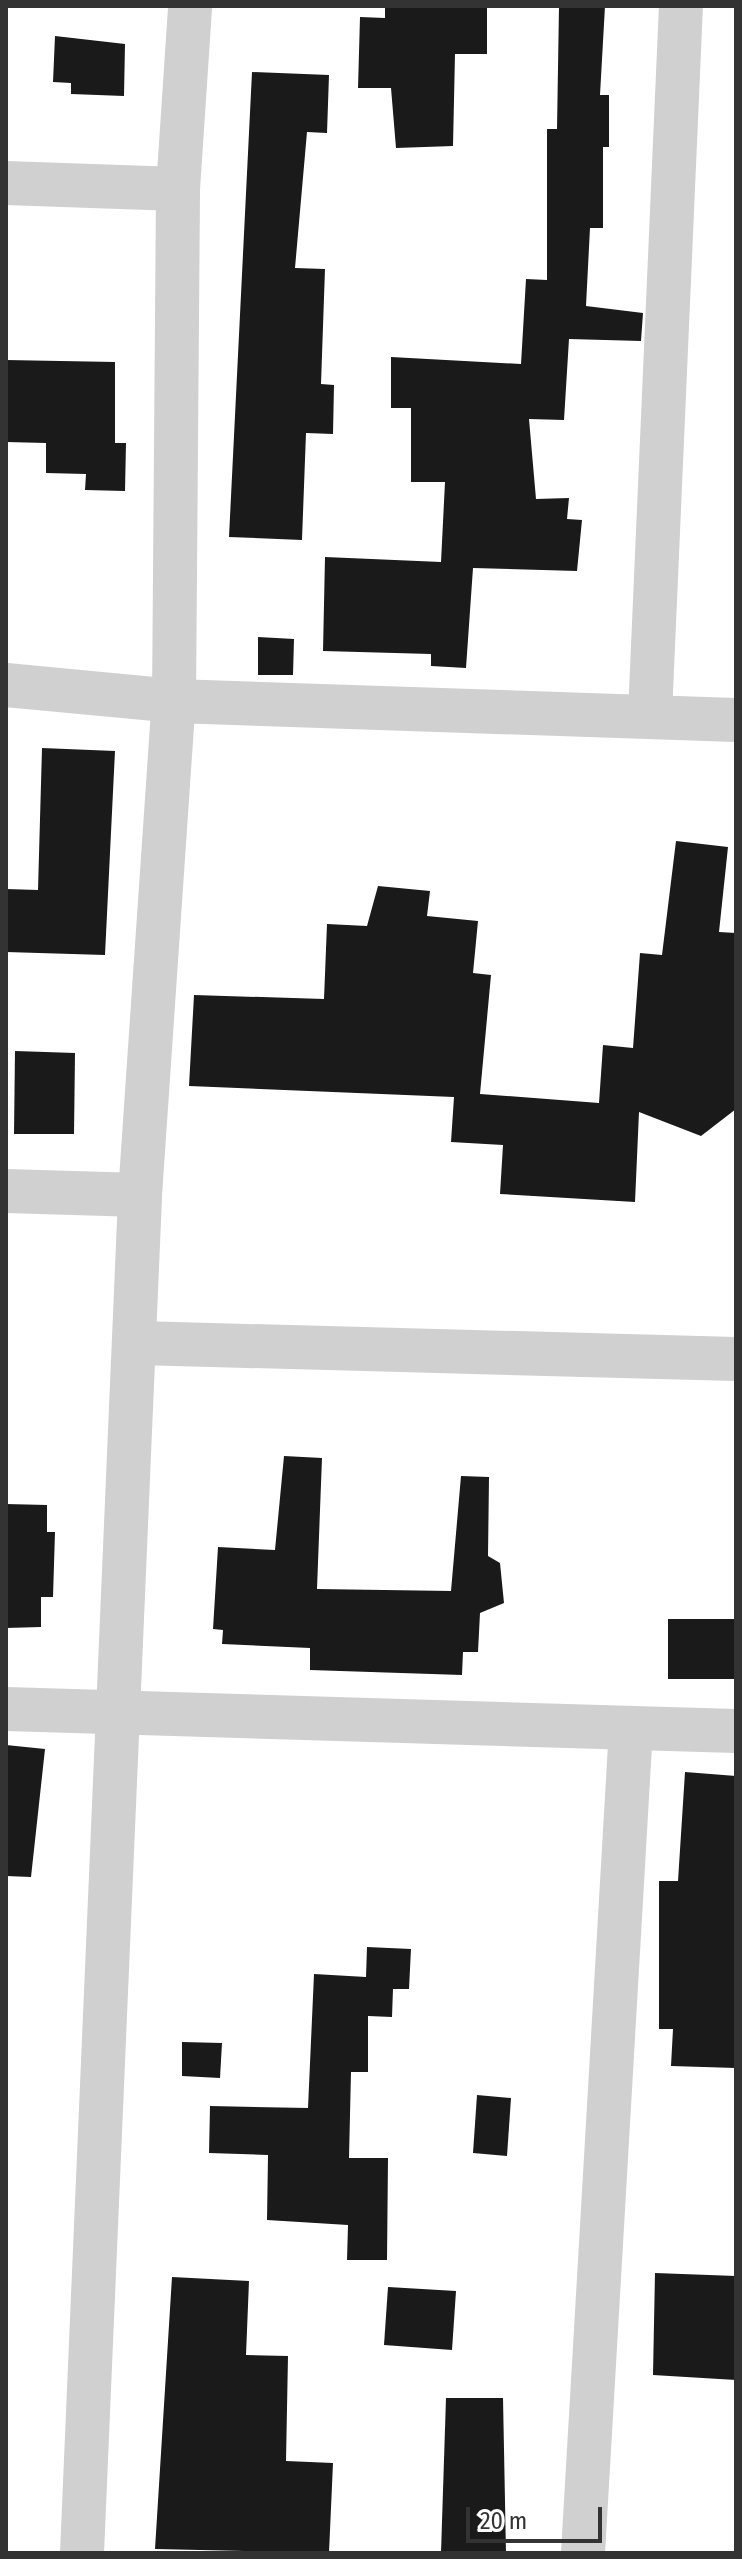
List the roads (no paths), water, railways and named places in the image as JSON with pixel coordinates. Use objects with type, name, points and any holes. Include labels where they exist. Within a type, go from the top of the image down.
[{"type":"street","points":[[82,2553],[138,1343],[140,1195],[174,701],[178,189],[190,6]]},
{"type":"street","points":[[650,715],[681,6]]},
{"type":"street","points":[[6,183],[178,189]]},
{"type":"street","points":[[6,685],[174,701],[736,720]]},
{"type":"street","points":[[6,1191],[140,1195]]},
{"type":"street","points":[[138,1343],[736,1359]]},
{"type":"street","points":[[6,1709],[736,1731]]},
{"type":"street","points":[[583,2553],[631,1728]]}]
